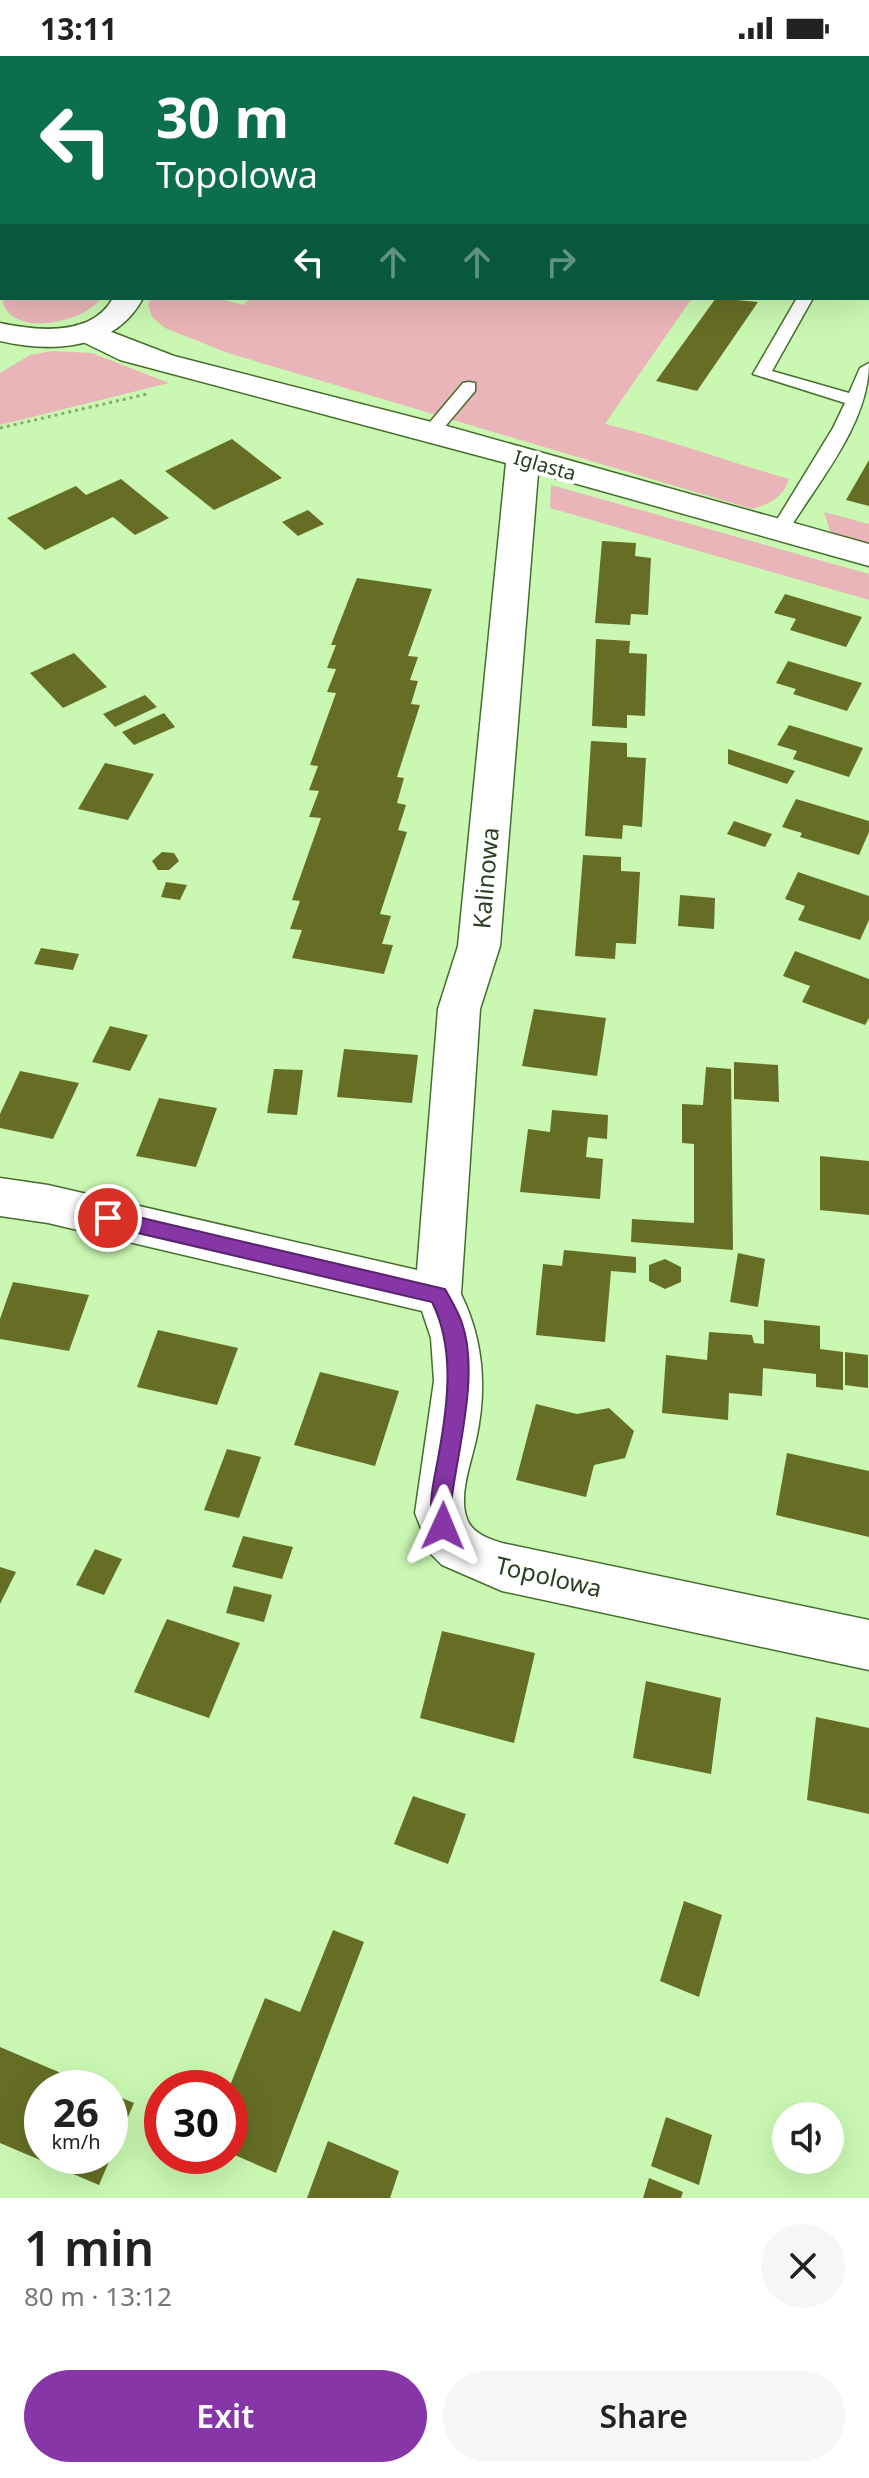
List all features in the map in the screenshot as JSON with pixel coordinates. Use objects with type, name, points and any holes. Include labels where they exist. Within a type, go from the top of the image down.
[{"type":"street","points":[[6,340],[61,338],[88,332],[122,308]]},
{"type":"street","name":"Iglasta","points":[[122,308],[221,376]]},
{"type":"street","name":"Iglasta","points":[[88,332],[131,353],[431,432],[869,555]]},
{"type":"street","name":"Kalinowa","points":[[438,1295],[459,1009],[479,946],[523,459]]},
{"type":"street","points":[[0,1197],[48,1204],[438,1295]]},
{"type":"street","name":"Topolowa","points":[[438,1295],[452,1323],[457,1350],[454,1428],[441,1513],[448,1537],[458,1547],[479,1560],[502,1567],[869,1645]]},
{"type":"lane","points":[[804,300],[762,374],[854,400]]},
{"type":"lane","points":[[779,531],[842,428],[869,368]]},
{"type":"lane","points":[[431,432],[469,387]]},
{"type":"path","points":[[0,428],[160,391]]},
{"type":"shaded area","points":[[4,300],[99,300],[78,315],[45,323],[15,318],[6,309]]},
{"type":"shaded area","points":[[151,300],[224,300],[244,305],[248,300],[691,300],[605,424],[789,479],[775,499],[752,509],[228,353],[165,328],[152,317],[148,304]]},
{"type":"shaded area","points":[[52,351],[92,353],[169,383],[0,425],[0,373],[30,355]]},
{"type":"shaded area","points":[[551,485],[869,574],[869,600],[550,508]]},
{"type":"shaded area","points":[[824,512],[869,524],[869,545],[831,534]]},
{"type":"building","points":[[715,300],[758,302],[697,391],[656,381]]},
{"type":"building","points":[[232,439],[282,478],[214,510],[165,471]]},
{"type":"building","points":[[869,460],[869,506],[846,500]]},
{"type":"building","points":[[121,479],[169,518],[135,535],[113,517],[45,550],[7,518],[76,486],[86,495]]},
{"type":"building","points":[[308,510],[324,524],[298,536],[282,522]]},
{"type":"building","points":[[602,541],[636,543],[635,556],[651,558],[648,615],[631,614],[630,625],[595,623]]},
{"type":"building","points":[[357,578],[432,589],[408,656],[418,657],[410,680],[418,681],[411,704],[420,705],[397,777],[404,778],[397,803],[406,805],[398,830],[407,832],[380,914],[391,916],[382,944],[393,945],[384,974],[292,958],[302,930],[290,929],[300,901],[292,900],[321,818],[309,817],[319,791],[309,790],[318,766],[310,765],[336,693],[327,692],[336,669],[327,668],[336,645],[331,645]]},
{"type":"building","points":[[785,594],[862,617],[846,647],[790,630],[796,619],[774,613]]},
{"type":"building","points":[[596,639],[630,641],[629,653],[647,654],[645,716],[627,715],[627,728],[592,726]]},
{"type":"building","points":[[74,653],[107,687],[63,708],[30,673]]},
{"type":"building","points":[[788,661],[862,683],[847,711],[793,694],[796,689],[776,683]]},
{"type":"building","points":[[145,695],[157,707],[115,727],[103,714]]},
{"type":"building","points":[[164,713],[175,727],[134,745],[122,732]]},
{"type":"building","points":[[789,725],[863,748],[849,777],[793,759],[797,751],[777,745]]},
{"type":"building","points":[[591,741],[627,743],[627,757],[646,758],[642,827],[623,825],[622,839],[585,836]]},
{"type":"building","points":[[728,749],[795,771],[787,784],[728,764]]},
{"type":"building","points":[[105,763],[154,774],[128,820],[78,809]]},
{"type":"building","points":[[796,799],[869,821],[869,832],[859,855],[800,837],[802,833],[782,827]]},
{"type":"building","points":[[734,821],[772,834],[765,847],[727,834]]},
{"type":"building","points":[[162,852],[174,853],[179,861],[169,870],[158,870],[152,861]]},
{"type":"building","points":[[583,855],[621,857],[621,871],[640,872],[636,944],[616,943],[615,959],[575,956]]},
{"type":"building","points":[[798,872],[869,896],[869,920],[860,940],[798,920],[805,906],[785,899]]},
{"type":"building","points":[[166,882],[187,885],[180,900],[161,897]]},
{"type":"building","points":[[680,895],[715,898],[714,929],[678,926]]},
{"type":"building","points":[[41,948],[79,954],[73,970],[34,964]]},
{"type":"building","points":[[795,951],[869,979],[869,1018],[865,1025],[802,1002],[810,986],[783,976]]},
{"type":"building","points":[[534,1009],[606,1018],[597,1076],[522,1066]]},
{"type":"building","points":[[110,1026],[148,1035],[130,1071],[92,1062]]},
{"type":"building","points":[[344,1049],[418,1055],[412,1103],[337,1097]]},
{"type":"building","points":[[734,1062],[778,1065],[779,1102],[734,1099]]},
{"type":"building","points":[[706,1067],[731,1069],[733,1250],[631,1242],[632,1219],[694,1223],[694,1144],[682,1143],[682,1104],[703,1105]]},
{"type":"building","points":[[274,1069],[303,1070],[297,1115],[267,1113]]},
{"type":"building","points":[[20,1071],[79,1083],[53,1139],[0,1128],[0,1114]]},
{"type":"building","points":[[159,1098],[217,1108],[196,1167],[136,1156]]},
{"type":"building","points":[[552,1110],[608,1115],[607,1139],[588,1137],[586,1157],[603,1159],[600,1199],[520,1192],[528,1129],[550,1132]]},
{"type":"building","points":[[820,1156],[869,1161],[869,1215],[820,1210]]},
{"type":"building","points":[[564,1250],[636,1257],[636,1273],[611,1271],[605,1342],[536,1335],[543,1264],[562,1266]]},
{"type":"building","points":[[738,1253],[765,1259],[758,1307],[730,1302]]},
{"type":"building","points":[[665,1259],[681,1267],[681,1282],[665,1289],[649,1281],[649,1265]]},
{"type":"building","points":[[13,1282],[89,1295],[69,1351],[0,1339],[0,1319]]},
{"type":"building","points":[[764,1320],[820,1326],[820,1349],[843,1352],[843,1390],[816,1387],[816,1374],[763,1368],[762,1396],[729,1393],[728,1420],[662,1413],[666,1355],[707,1360],[709,1332],[752,1335],[754,1343],[764,1344]]},
{"type":"building","points":[[158,1330],[238,1348],[217,1405],[137,1387]]},
{"type":"building","points":[[845,1352],[868,1355],[868,1388],[845,1385]]},
{"type":"building","points":[[320,1372],[399,1391],[375,1466],[294,1445]]},
{"type":"building","points":[[536,1404],[577,1414],[609,1408],[634,1431],[625,1458],[594,1465],[586,1497],[516,1480]]},
{"type":"building","points":[[227,1449],[261,1457],[239,1518],[204,1510]]},
{"type":"building","points":[[787,1453],[869,1471],[869,1537],[776,1515]]},
{"type":"building","points":[[243,1536],[293,1547],[282,1579],[232,1567]]},
{"type":"building","points":[[95,1549],[122,1559],[104,1595],[76,1585]]},
{"type":"building","points":[[0,1567],[16,1572],[0,1604]]},
{"type":"building","points":[[234,1586],[272,1595],[264,1622],[226,1613]]},
{"type":"building","points":[[167,1619],[240,1643],[209,1718],[134,1692]]},
{"type":"building","points":[[442,1631],[535,1653],[514,1743],[420,1718]]},
{"type":"building","points":[[646,1681],[721,1698],[711,1774],[633,1758]]},
{"type":"building","points":[[816,1717],[869,1728],[869,1814],[807,1800]]},
{"type":"building","points":[[413,1796],[466,1814],[448,1864],[394,1844]]},
{"type":"building","points":[[684,1901],[722,1915],[699,1997],[660,1981]]},
{"type":"building","points":[[333,1930],[364,1942],[276,2173],[248,2161],[248,2070],[236,2070],[265,1998],[300,2012]]},
{"type":"building","points":[[0,2047],[54,2070],[24,2070],[24,2153],[0,2143]]},
{"type":"building","points":[[128,2100],[134,2103],[128,2117]]},
{"type":"building","points":[[666,2117],[712,2135],[699,2185],[651,2166]]},
{"type":"building","points":[[328,2141],[399,2171],[390,2198],[307,2198]]},
{"type":"building","points":[[73,2174],[104,2174],[99,2185]]},
{"type":"building","points":[[649,2178],[683,2192],[681,2198],[643,2198]]},
{"type":"route","points":[[108,1218],[438,1295],[452,1323],[458,1383],[454,1428],[441,1500],[443,1526]]}]
